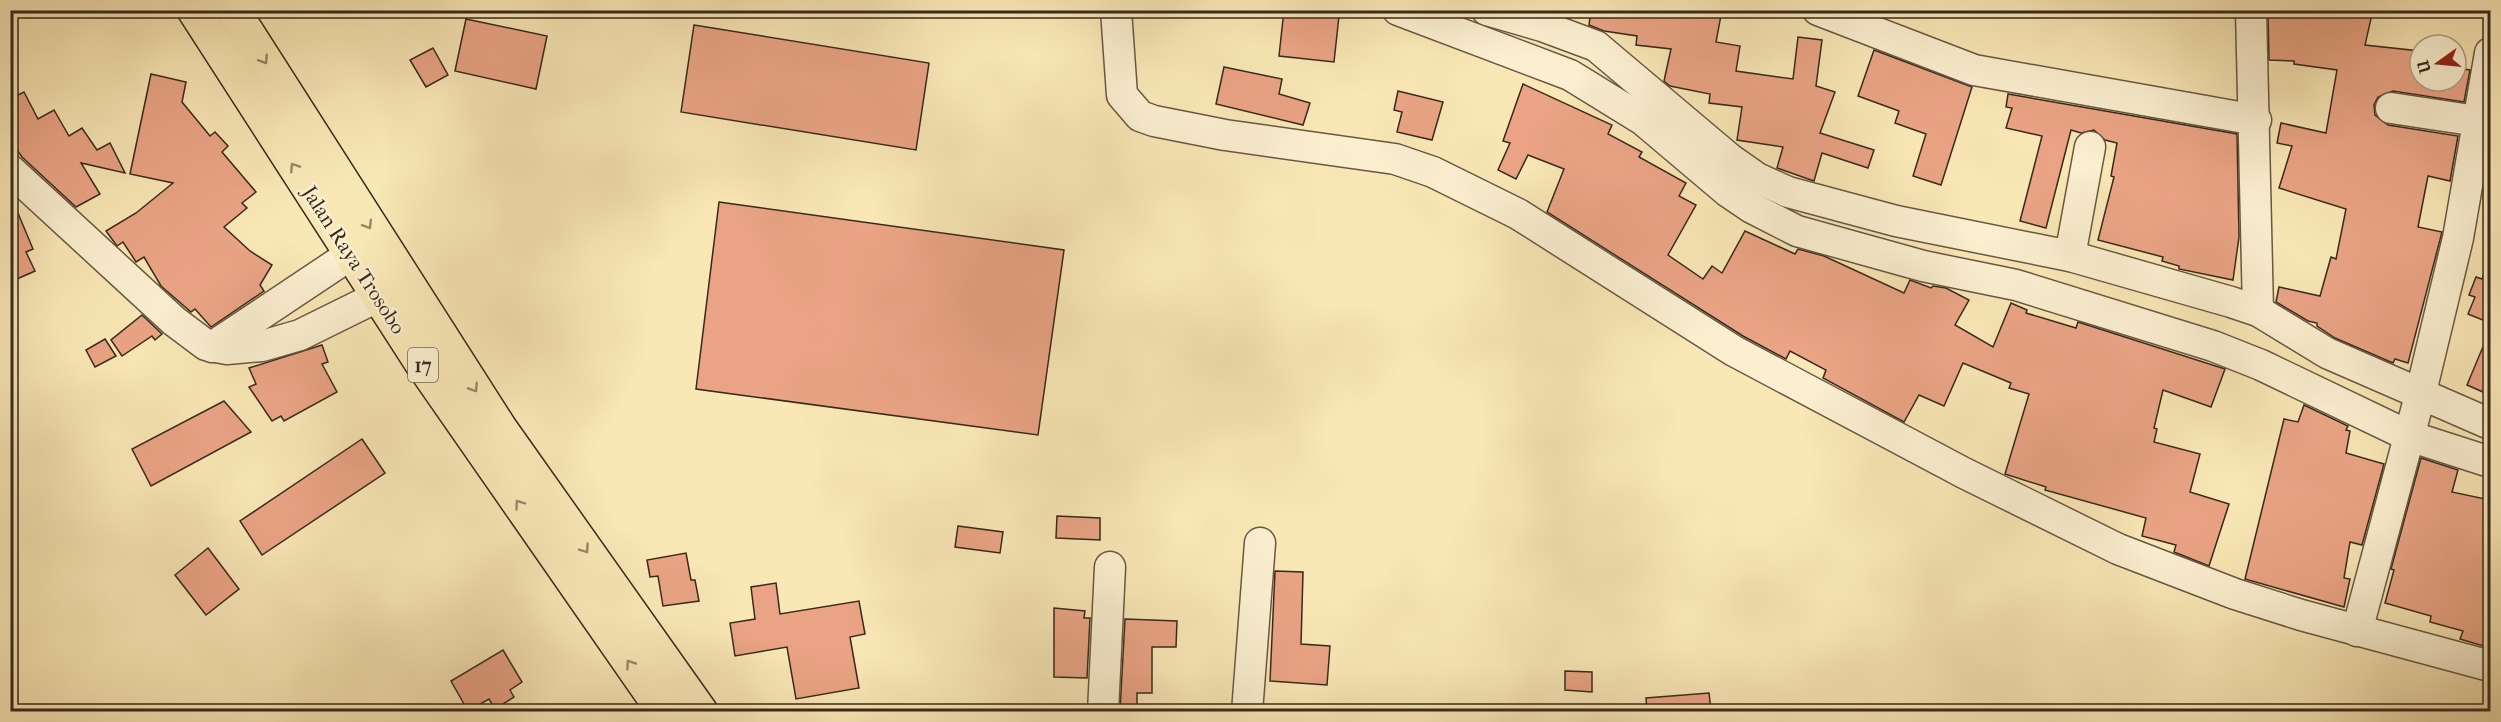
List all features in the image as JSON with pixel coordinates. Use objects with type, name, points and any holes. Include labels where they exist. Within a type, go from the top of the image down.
[{"type":"highway","name":"Jalan Raya Trosobo","points":[[194,10],[377,297],[476,444],[664,711]]},
{"type":"highway","name":"Jalan Raya Trosobo","points":[[233,10],[500,428],[701,711]]},
{"type":"street","points":[[1116,10],[1122,95],[1140,116],[1154,121],[1225,135],[1395,159],[1433,172],[1518,214],[1734,351],[1964,473],[2108,544],[2235,594],[2357,631],[2490,666]]},
{"type":"street","points":[[1398,10],[1570,75],[1643,120],[1726,191],[1772,221],[1797,231],[1923,266],[2016,285],[2213,346],[2260,365],[2414,415],[2490,424]]},
{"type":"street","points":[[1487,10],[1542,26],[1596,46],[1730,159],[1757,178],[1788,192],[1896,221],[2070,256],[2258,311],[2327,353],[2414,415],[2490,462]]},
{"type":"street","points":[[1818,10],[1974,70],[2256,120]]},
{"type":"street","points":[[2251,10],[2256,120],[2258,311]]},
{"type":"street","points":[[2357,631],[2458,238],[2490,53]]},
{"type":"street","points":[[2391,108],[2477,121]]},
{"type":"street","points":[[2070,256],[2090,147]]},
{"type":"street","points":[[10,170],[174,321],[190,335],[212,347],[244,349],[272,344],[300,335],[377,297]]},
{"type":"street","points":[[212,347],[350,255]]},
{"type":"street","points":[[1247,711],[1260,543]]},
{"type":"street","points":[[1103,711],[1110,567]]},
{"type":"building","points":[[1284,10],[1339,16],[1334,62],[1279,56]]},
{"type":"building","points":[[1591,10],[1634,10],[1683,17],[1684,10],[1722,10],[1716,42],[1740,46],[1736,71],[1793,79],[1798,37],[1822,40],[1816,86],[1835,92],[1820,133],[1874,150],[1868,168],[1822,153],[1814,181],[1777,168],[1783,147],[1737,140],[1742,107],[1709,103],[1710,94],[1670,86],[1664,81],[1671,49],[1636,45],[1637,36],[1604,31],[1589,25]]},
{"type":"building","points":[[2321,10],[2373,10],[2365,45],[2408,50],[2408,93],[2466,93],[2464,102],[2393,91],[2378,97],[2374,105],[2375,115],[2388,125],[2458,136],[2450,181],[2428,176],[2418,227],[2442,232],[2408,363],[2395,359],[2393,363],[2335,338],[2317,326],[2317,323],[2308,321],[2276,302],[2279,287],[2320,296],[2331,257],[2336,259],[2346,209],[2279,188],[2292,146],[2277,143],[2281,123],[2326,133],[2337,70],[2294,64],[2294,61],[2269,60],[2268,13],[2320,15]]},
{"type":"building","points":[[466,19],[547,36],[536,89],[455,71]]},
{"type":"building","points":[[694,25],[929,63],[916,150],[681,112]]},
{"type":"building","points":[[433,48],[448,75],[426,87],[410,60]]},
{"type":"building","points":[[1874,50],[1972,87],[1941,185],[1913,176],[1926,134],[1895,123],[1899,111],[1858,96]]},
{"type":"building","points":[[1224,67],[1282,79],[1279,94],[1310,103],[1303,125],[1216,104]]},
{"type":"building","points":[[151,74],[186,82],[182,102],[210,136],[215,132],[228,146],[222,152],[256,192],[242,203],[247,208],[224,227],[250,251],[272,265],[260,285],[264,291],[211,327],[195,309],[191,312],[161,286],[144,257],[136,262],[123,242],[117,246],[106,231],[136,213],[173,183],[130,174]]},
{"type":"building","points":[[1523,84],[1612,125],[1608,134],[1642,152],[1639,157],[1686,183],[1679,196],[1696,205],[1668,255],[1703,279],[1712,266],[1722,273],[1745,231],[1795,254],[1798,249],[1824,256],[1904,293],[1910,280],[1931,288],[1933,286],[1946,288],[1969,300],[1955,325],[1993,347],[2011,303],[2027,310],[2026,313],[2076,328],[2078,322],[2225,369],[2211,407],[2163,390],[2154,428],[2157,429],[2154,442],[2200,454],[2190,492],[2229,504],[2209,566],[2174,552],[2176,545],[2142,536],[2146,518],[2045,490],[2046,487],[2005,474],[2029,394],[2009,388],[2011,383],[1963,363],[1944,406],[1919,395],[1904,422],[1823,378],[1826,370],[1790,351],[1786,359],[1743,336],[1547,212],[1564,169],[1528,155],[1516,179],[1498,170],[1510,143],[1503,141]]},
{"type":"building","points":[[1398,91],[1443,102],[1432,140],[1397,132],[1402,112],[1394,110]]},
{"type":"building","points":[[24,92],[38,119],[54,110],[69,136],[82,128],[97,150],[110,143],[125,173],[81,163],[100,194],[76,207],[22,157],[10,140],[10,99]]},
{"type":"building","points":[[2008,94],[2237,134],[2239,237],[2233,280],[2179,269],[2179,266],[2162,261],[2163,257],[2098,240],[2114,177],[2111,176],[2117,143],[2105,140],[2094,130],[2081,133],[2071,130],[2046,228],[2020,221],[2042,136],[2006,128],[2012,108],[2006,107]]},
{"type":"building","points":[[2490,158],[2490,191],[2484,189]]},
{"type":"building","points":[[10,194],[33,249],[26,252],[35,271],[10,282]]},
{"type":"building","points":[[719,202],[1064,250],[1038,435],[696,389]]},
{"type":"building","points":[[2489,260],[2490,323],[2468,314],[2475,297],[2469,295],[2476,277],[2482,279]]},
{"type":"building","points":[[142,315],[162,334],[155,340],[152,336],[122,356],[111,340]]},
{"type":"building","points":[[2490,330],[2490,395],[2467,385]]},
{"type":"building","points":[[105,339],[116,356],[95,367],[86,350]]},
{"type":"building","points":[[322,345],[328,362],[322,364],[337,392],[284,421],[281,416],[272,421],[249,387],[256,384],[249,368]]},
{"type":"building","points":[[224,401],[251,432],[151,486],[132,449]]},
{"type":"building","points":[[2304,405],[2348,426],[2346,430],[2350,431],[2346,453],[2384,464],[2362,545],[2350,542],[2344,578],[2350,579],[2344,607],[2245,579],[2284,419],[2298,422]]},
{"type":"building","points":[[362,439],[385,473],[262,555],[240,521]]},
{"type":"building","points":[[2421,458],[2458,470],[2452,492],[2490,500],[2490,648],[2460,639],[2463,631],[2430,622],[2431,616],[2385,603],[2394,570],[2391,569]]},
{"type":"building","points":[[1057,516],[1100,518],[1100,540],[1056,538]]},
{"type":"building","points":[[958,526],[1003,532],[1000,553],[955,547]]},
{"type":"building","points":[[208,548],[239,589],[206,615],[175,575]]},
{"type":"building","points":[[686,553],[691,580],[695,580],[699,601],[663,606],[658,576],[650,577],[647,560]]},
{"type":"building","points":[[1275,571],[1303,572],[1301,644],[1330,646],[1327,685],[1270,681]]},
{"type":"building","points":[[776,583],[780,614],[859,601],[865,634],[850,637],[859,688],[796,699],[787,647],[735,656],[730,623],[755,619],[751,587]]},
{"type":"building","points":[[1054,608],[1085,611],[1084,618],[1090,618],[1087,678],[1054,677]]},
{"type":"building","points":[[1125,619],[1177,621],[1176,647],[1152,647],[1152,693],[1137,693],[1137,711],[1120,711]]},
{"type":"building","points":[[503,650],[522,682],[510,690],[514,697],[495,709],[489,699],[468,711],[451,681]]},
{"type":"building","points":[[1565,671],[1592,672],[1592,692],[1565,690]]},
{"type":"building","points":[[1709,693],[1711,711],[1647,711],[1646,698]]}]
